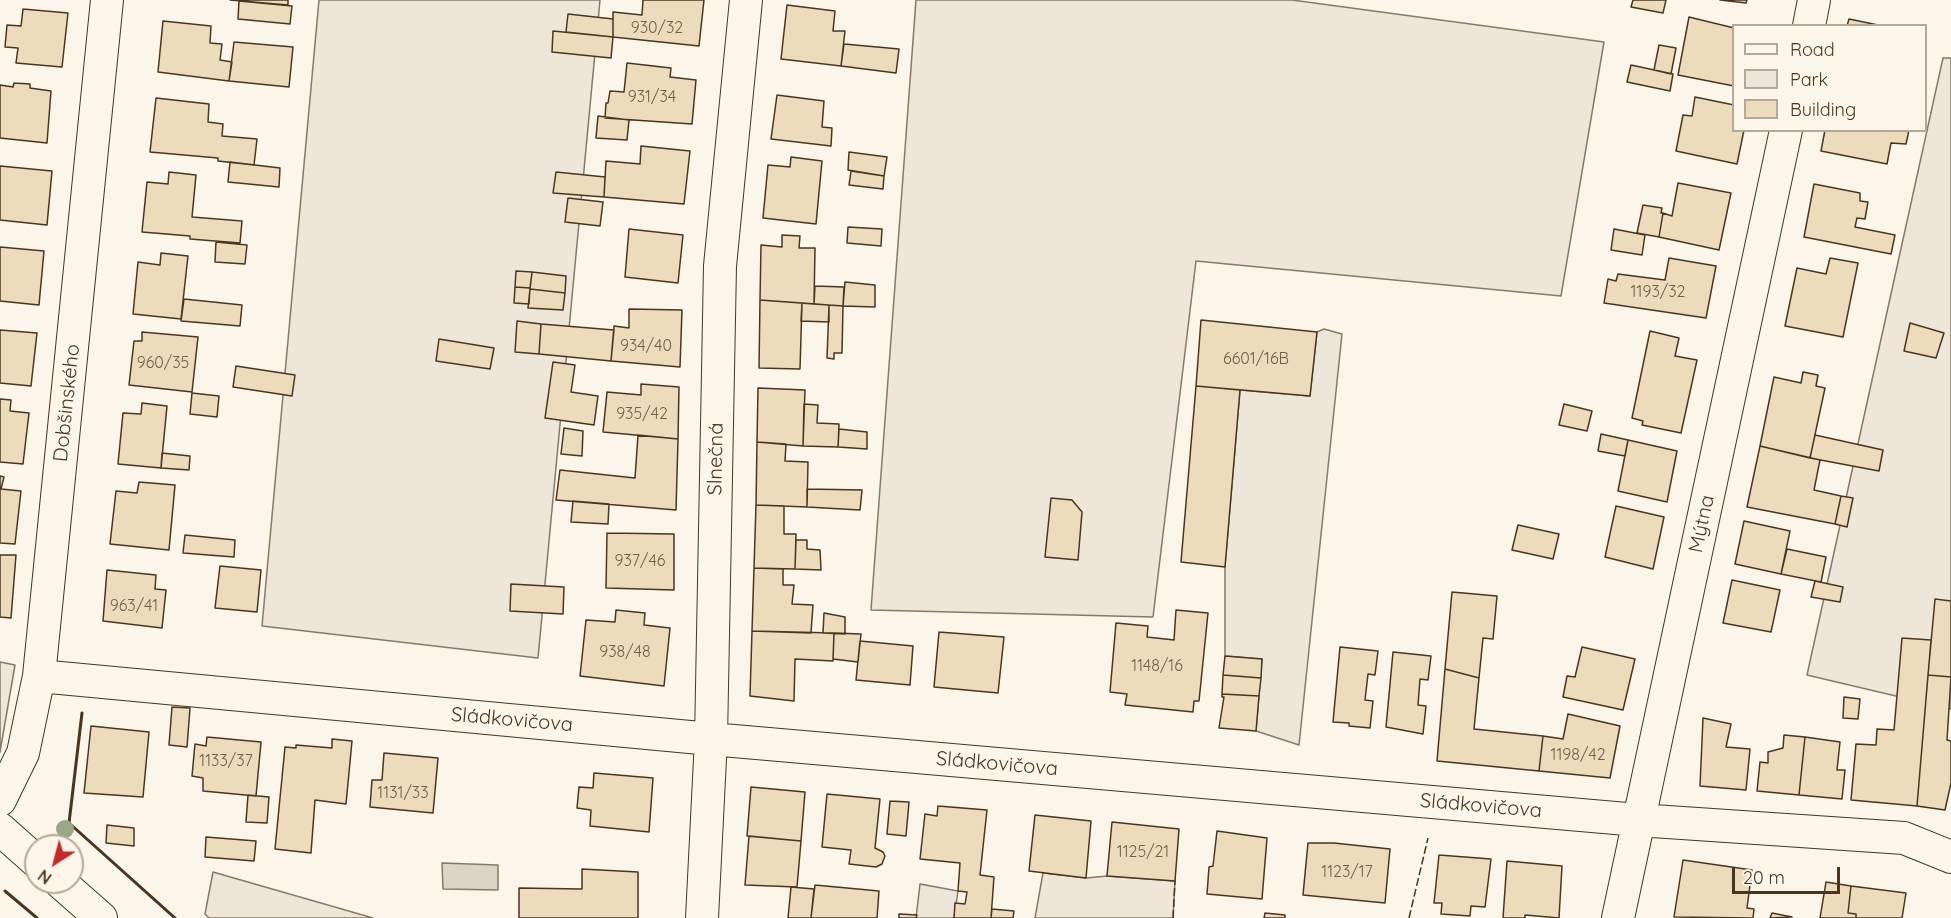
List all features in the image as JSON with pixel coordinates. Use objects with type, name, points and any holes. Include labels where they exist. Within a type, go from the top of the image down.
[{"type":"street","name":"Dobšinského","points":[[0,800],[23,753],[39,676],[107,0]]},
{"type":"street","name":"Slnečná","points":[[702,918],[711,739],[720,266],[746,0]]},
{"type":"street","points":[[1809,24],[1814,0]]},
{"type":"street","name":"Mýtna","points":[[1618,918],[1786,132]]},
{"type":"street","name":"Sládkovičova","points":[[39,676],[711,739],[1638,820],[1904,838],[1951,857]]},
{"type":"street","points":[[0,829],[24,850]]},
{"type":"street","points":[[74,894],[101,918]]},
{"type":"green space","points":[[319,0],[600,0],[538,658],[262,626]]},
{"type":"green space","points":[[916,0],[1292,0],[1604,42],[1561,296],[1196,261],[1153,617],[871,610]]},
{"type":"green space","points":[[1943,58],[1951,58],[1951,709],[1807,675]]},
{"type":"green space","points":[[0,662],[15,665],[0,752]]},
{"type":"green space","points":[[213,872],[373,918],[209,918],[205,914]]},
{"type":"green space","points":[[1043,873],[1086,878],[1107,876],[1175,881],[1173,918],[1035,918]]},
{"type":"green space","points":[[920,884],[958,891],[954,918],[916,918]]},
{"type":"shaded area","points":[[1324,329],[1342,334],[1299,745],[1256,731],[1262,659],[1225,656],[1225,566],[1240,390],[1310,396],[1317,332]]},
{"type":"shaded area","points":[[442,863],[498,865],[498,890],[443,889]]},
{"type":"building","points":[[230,0],[288,0],[288,5]]},
{"type":"building","points":[[643,0],[704,0],[699,46],[613,37],[613,12],[642,15]]},
{"type":"building","points":[[1633,0],[1666,0],[1663,13],[1631,7]]},
{"type":"building","points":[[1720,0],[1747,0],[1746,3]]},
{"type":"building","points":[[239,1],[292,6],[290,24],[238,19]]},
{"type":"building","points":[[787,5],[835,11],[833,31],[845,31],[841,66],[781,59]]},
{"type":"building","points":[[23,9],[68,13],[62,67],[16,63],[18,48],[5,47],[7,25],[21,26]]},
{"type":"building","points":[[568,14],[613,19],[613,37],[566,32]]},
{"type":"building","points":[[1689,17],[1732,28],[1732,86],[1678,75]]},
{"type":"building","points":[[1849,19],[1873,24],[1848,24]]},
{"type":"building","points":[[163,21],[211,26],[210,43],[222,44],[220,60],[232,62],[229,81],[158,72]]},
{"type":"building","points":[[553,31],[613,37],[611,58],[552,52]]},
{"type":"building","points":[[234,42],[293,47],[289,87],[229,81]]},
{"type":"building","points":[[844,44],[899,49],[896,73],[841,66]]},
{"type":"building","points":[[1659,45],[1676,48],[1671,74],[1654,70]]},
{"type":"building","points":[[627,63],[671,68],[670,77],[696,80],[692,124],[605,118],[610,91],[624,92]]},
{"type":"building","points":[[1631,65],[1673,74],[1670,91],[1627,82]]},
{"type":"building","points":[[14,83],[30,84],[30,88],[51,91],[47,143],[0,138],[0,85],[13,87]]},
{"type":"building","points":[[777,95],[824,101],[822,127],[832,128],[831,146],[771,139]]},
{"type":"building","points":[[1695,97],[1732,105],[1732,132],[1744,132],[1737,164],[1676,151],[1683,115],[1692,116]]},
{"type":"building","points":[[156,98],[209,104],[208,122],[223,124],[222,136],[257,139],[254,165],[218,161],[218,158],[150,152]]},
{"type":"building","points":[[598,116],[629,120],[627,140],[596,138]]},
{"type":"building","points":[[1825,132],[1909,132],[1906,144],[1891,143],[1887,164],[1821,151]]},
{"type":"building","points":[[641,146],[690,151],[684,204],[604,197],[606,161],[640,164]]},
{"type":"building","points":[[849,152],[887,157],[884,176],[848,170]]},
{"type":"building","points":[[791,157],[822,161],[816,224],[763,218],[768,165],[790,167]]},
{"type":"building","points":[[230,162],[280,168],[279,187],[228,182]]},
{"type":"building","points":[[0,166],[52,171],[47,225],[0,220]]},
{"type":"building","points":[[851,171],[884,176],[883,189],[849,185]]},
{"type":"building","points":[[169,172],[196,175],[192,217],[242,221],[240,243],[142,232],[147,182],[168,184]]},
{"type":"building","points":[[556,172],[605,177],[604,197],[553,193]]},
{"type":"building","points":[[1678,183],[1731,193],[1719,250],[1659,237],[1663,213],[1672,216]]},
{"type":"building","points":[[1814,184],[1860,193],[1860,201],[1868,202],[1865,219],[1857,218],[1855,227],[1895,235],[1891,254],[1804,237]]},
{"type":"building","points":[[568,198],[603,202],[600,226],[565,222]]},
{"type":"building","points":[[1643,205],[1662,208],[1659,237],[1637,233]]},
{"type":"building","points":[[848,227],[882,229],[881,246],[847,243]]},
{"type":"building","points":[[629,229],[683,235],[678,283],[625,277]]},
{"type":"building","points":[[1614,229],[1645,235],[1642,255],[1611,250]]},
{"type":"building","points":[[782,235],[800,236],[799,248],[815,248],[814,304],[760,300],[761,245],[782,247]]},
{"type":"building","points":[[216,242],[247,245],[245,264],[215,262]]},
{"type":"building","points":[[0,247],[44,251],[39,305],[0,301]]},
{"type":"building","points":[[161,253],[188,256],[181,319],[133,314],[138,262],[160,265]]},
{"type":"building","points":[[1669,258],[1716,266],[1706,318],[1604,303],[1608,279],[1616,281],[1618,274],[1665,280]]},
{"type":"building","points":[[1830,258],[1858,263],[1843,337],[1785,326],[1797,268],[1826,274]]},
{"type":"building","points":[[516,271],[532,272],[530,288],[515,287]]},
{"type":"building","points":[[532,272],[566,276],[565,293],[530,289]]},
{"type":"building","points":[[845,282],[875,285],[875,307],[843,306]]},
{"type":"building","points":[[815,286],[844,287],[843,306],[814,304]]},
{"type":"building","points":[[515,287],[530,288],[529,304],[514,303]]},
{"type":"building","points":[[530,289],[565,293],[563,310],[528,308]]},
{"type":"building","points":[[184,299],[242,305],[240,326],[181,321]]},
{"type":"building","points":[[760,300],[802,303],[800,369],[759,368]]},
{"type":"building","points":[[802,303],[829,305],[829,322],[801,321]]},
{"type":"building","points":[[829,305],[843,306],[842,353],[834,353],[834,359],[827,358]]},
{"type":"building","points":[[629,309],[682,310],[680,367],[611,361],[614,326],[629,328]]},
{"type":"building","points":[[1201,320],[1317,332],[1310,396],[1196,386]]},
{"type":"building","points":[[517,321],[541,324],[539,354],[515,352]]},
{"type":"building","points":[[1910,323],[1944,333],[1936,358],[1904,351]]},
{"type":"building","points":[[541,324],[614,330],[611,361],[539,354]]},
{"type":"building","points":[[0,330],[37,333],[31,386],[0,383]]},
{"type":"building","points":[[1650,331],[1679,338],[1675,356],[1697,360],[1681,433],[1642,425],[1643,421],[1632,418]]},
{"type":"building","points":[[142,332],[198,337],[192,392],[129,385],[134,341],[142,341]]},
{"type":"building","points":[[439,339],[494,348],[490,369],[436,361]]},
{"type":"building","points":[[553,362],[575,365],[571,392],[598,396],[594,425],[545,418]]},
{"type":"building","points":[[236,366],[295,375],[292,396],[233,387]]},
{"type":"building","points":[[1803,372],[1818,375],[1816,386],[1825,388],[1810,458],[1760,446],[1774,377],[1801,383]]},
{"type":"building","points":[[641,384],[679,387],[678,439],[603,432],[607,392],[641,395]]},
{"type":"building","points":[[1196,386],[1240,390],[1225,567],[1181,562]]},
{"type":"building","points":[[758,388],[805,390],[803,446],[757,442]]},
{"type":"building","points":[[192,393],[219,396],[217,417],[190,414]]},
{"type":"building","points":[[0,399],[11,400],[10,411],[29,413],[23,464],[0,462]]},
{"type":"building","points":[[142,403],[167,406],[161,468],[118,464],[123,413],[141,414]]},
{"type":"building","points":[[804,404],[818,405],[817,423],[839,424],[838,447],[803,446]]},
{"type":"building","points":[[1564,404],[1592,411],[1587,431],[1559,425]]},
{"type":"building","points":[[564,428],[583,431],[582,456],[561,454]]},
{"type":"building","points":[[839,429],[867,432],[867,449],[838,447]]},
{"type":"building","points":[[1601,434],[1628,440],[1625,456],[1598,451]]},
{"type":"building","points":[[638,435],[678,439],[676,510],[556,500],[560,470],[635,478]]},
{"type":"building","points":[[1815,435],[1883,450],[1879,471],[1810,458]]},
{"type":"building","points":[[1628,440],[1677,451],[1667,502],[1618,491]]},
{"type":"building","points":[[757,442],[786,444],[785,461],[808,462],[807,507],[756,505]]},
{"type":"building","points":[[1760,446],[1820,460],[1814,490],[1841,496],[1835,524],[1747,507]]},
{"type":"building","points":[[162,453],[190,456],[189,470],[161,468]]},
{"type":"building","points":[[0,476],[4,477],[1,489],[21,491],[15,544],[0,543]]},
{"type":"building","points":[[139,482],[175,485],[169,550],[110,544],[116,491],[137,493]]},
{"type":"building","points":[[807,489],[862,490],[860,510],[807,507]]},
{"type":"building","points":[[1841,496],[1853,498],[1847,527],[1835,524]]},
{"type":"building","points":[[1051,498],[1072,500],[1082,512],[1078,560],[1045,557]]},
{"type":"building","points":[[573,501],[609,504],[608,524],[571,522]]},
{"type":"building","points":[[756,505],[784,506],[784,534],[796,534],[795,569],[754,568]]},
{"type":"building","points":[[1616,506],[1664,517],[1653,569],[1605,557]]},
{"type":"building","points":[[1744,521],[1790,531],[1781,574],[1735,564]]},
{"type":"building","points":[[1518,525],[1559,534],[1553,559],[1512,550]]},
{"type":"building","points":[[607,533],[674,534],[674,590],[606,588]]},
{"type":"building","points":[[185,535],[235,540],[234,557],[183,553]]},
{"type":"building","points":[[796,540],[807,540],[807,549],[820,550],[821,570],[795,569]]},
{"type":"building","points":[[1787,549],[1826,557],[1821,582],[1781,574]]},
{"type":"building","points":[[0,555],[16,555],[11,618],[0,617]]},
{"type":"building","points":[[220,566],[261,570],[257,612],[215,608]]},
{"type":"building","points":[[754,568],[783,569],[783,585],[794,585],[792,604],[813,605],[811,633],[752,631]]},
{"type":"building","points":[[107,570],[156,575],[155,589],[166,590],[162,628],[103,621]]},
{"type":"building","points":[[1732,580],[1780,590],[1771,632],[1723,623]]},
{"type":"building","points":[[1815,581],[1843,587],[1840,602],[1811,597]]},
{"type":"building","points":[[511,584],[564,587],[563,614],[510,611]]},
{"type":"building","points":[[1452,592],[1497,596],[1493,639],[1483,638],[1479,678],[1445,669]]},
{"type":"building","points":[[1935,599],[1951,601],[1951,677],[1928,675]]},
{"type":"building","points":[[616,610],[645,613],[644,625],[670,628],[664,686],[580,676],[586,620],[615,622]]},
{"type":"building","points":[[1176,610],[1208,613],[1199,701],[1194,701],[1193,712],[1125,705],[1127,694],[1110,692],[1116,623],[1148,626],[1147,637],[1174,640]]},
{"type":"building","points":[[824,613],[845,617],[845,634],[823,633]]},
{"type":"building","points":[[752,631],[834,633],[833,661],[795,659],[794,701],[750,696]]},
{"type":"building","points":[[939,632],[1004,637],[998,693],[934,687]]},
{"type":"building","points":[[834,633],[861,634],[858,662],[833,659]]},
{"type":"building","points":[[1902,638],[1931,640],[1917,806],[1851,800],[1856,744],[1876,745],[1877,729],[1894,730]]},
{"type":"building","points":[[860,641],[913,646],[910,685],[856,680]]},
{"type":"building","points":[[1340,647],[1378,651],[1375,675],[1368,674],[1365,700],[1373,701],[1370,728],[1333,722]]},
{"type":"building","points":[[1582,647],[1635,659],[1623,710],[1563,697],[1567,676],[1575,677]]},
{"type":"building","points":[[1393,652],[1431,656],[1428,680],[1420,679],[1418,705],[1426,706],[1423,734],[1386,727]]},
{"type":"building","points":[[1225,656],[1262,659],[1261,678],[1223,675]]},
{"type":"building","points":[[1445,669],[1479,678],[1474,729],[1543,736],[1539,771],[1437,761]]},
{"type":"building","points":[[1223,675],[1261,678],[1259,696],[1222,694]]},
{"type":"building","points":[[1928,675],[1951,677],[1947,740],[1951,741],[1951,783],[1945,810],[1917,806]]},
{"type":"building","points":[[1222,694],[1259,696],[1256,731],[1219,728],[1224,697]]},
{"type":"building","points":[[1844,697],[1860,699],[1858,719],[1843,718]]},
{"type":"building","points":[[172,707],[190,708],[187,747],[169,745]]},
{"type":"building","points":[[1568,714],[1620,726],[1610,778],[1539,771],[1543,736],[1563,739]]},
{"type":"building","points":[[1703,718],[1731,724],[1726,747],[1750,749],[1746,790],[1700,786]]},
{"type":"building","points":[[91,726],[149,732],[143,797],[84,793]]},
{"type":"building","points":[[1784,735],[1805,737],[1799,795],[1757,791],[1760,762],[1768,763],[1768,752],[1783,748]]},
{"type":"building","points":[[207,737],[261,742],[256,796],[203,791],[203,778],[192,776],[195,744],[206,746]]},
{"type":"building","points":[[1805,737],[1840,742],[1837,770],[1845,770],[1842,799],[1799,795]]},
{"type":"building","points":[[332,739],[352,741],[346,804],[315,800],[311,853],[275,849],[285,747],[296,748],[296,745],[332,748]]},
{"type":"building","points":[[384,753],[438,758],[433,813],[370,807],[372,780],[382,780]]},
{"type":"building","points":[[594,773],[653,778],[649,832],[590,826],[591,810],[577,808],[579,787],[593,788]]},
{"type":"building","points":[[751,787],[805,792],[801,841],[747,836]]},
{"type":"building","points":[[827,794],[880,799],[875,848],[883,852],[885,856],[882,864],[876,867],[849,864],[851,850],[822,847]]},
{"type":"building","points":[[248,795],[269,797],[267,823],[246,822]]},
{"type":"building","points":[[890,801],[909,802],[906,836],[887,834]]},
{"type":"building","points":[[938,806],[987,810],[980,875],[994,877],[991,918],[954,918],[955,903],[965,904],[967,892],[958,891],[960,863],[920,859],[925,814],[937,816]]},
{"type":"building","points":[[1035,815],[1091,821],[1086,878],[1029,871]]},
{"type":"building","points":[[1112,822],[1179,829],[1175,881],[1107,876]]},
{"type":"building","points":[[107,825],[134,828],[134,846],[106,843]]},
{"type":"building","points":[[1217,831],[1267,838],[1262,899],[1207,894],[1209,867],[1213,866]]},
{"type":"building","points":[[749,836],[801,841],[797,887],[745,885]]},
{"type":"building","points":[[206,837],[256,841],[254,861],[205,857]]},
{"type":"building","points":[[1308,843],[1334,843],[1390,849],[1385,903],[1303,895]]},
{"type":"building","points":[[1439,855],[1491,859],[1485,907],[1471,906],[1470,916],[1441,914],[1442,903],[1434,903]]},
{"type":"building","points":[[1683,860],[1752,870],[1747,908],[1754,909],[1753,918],[1674,917]]},
{"type":"building","points":[[1507,861],[1562,866],[1559,918],[1525,915],[1525,918],[1503,918]]},
{"type":"building","points":[[582,869],[638,872],[638,918],[519,918],[519,888],[582,889]]},
{"type":"building","points":[[1826,882],[1851,886],[1848,913],[1856,914],[1856,918],[1820,918]]},
{"type":"building","points":[[815,885],[879,891],[877,918],[811,918]]},
{"type":"building","points":[[1851,886],[1906,893],[1902,918],[1856,918],[1856,914],[1848,913]]},
{"type":"building","points":[[791,887],[814,889],[811,918],[788,918]]},
{"type":"building","points":[[992,909],[1014,911],[1013,918],[991,918]]},
{"type":"building","points":[[1265,913],[1285,915],[1285,918],[1264,918]]},
{"type":"building","points":[[1772,913],[1792,917],[1770,918]]},
{"type":"building","points":[[899,914],[917,915],[916,918],[899,918]]},
{"type":"fence","points":[[1409,918],[1428,838]]},
{"type":"fence","points":[[1173,918],[1175,881]]},
{"type":"wall","points":[[82,713],[69,823],[175,918]]},
{"type":"wall","points":[[5,891],[37,918]]}]
